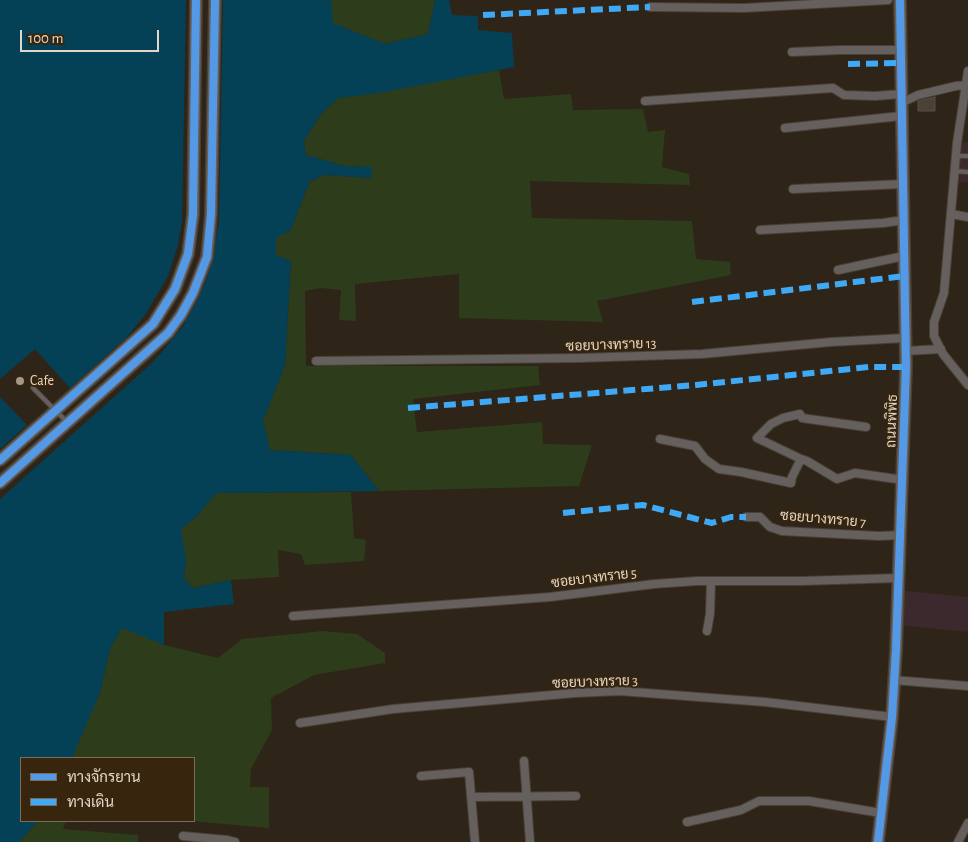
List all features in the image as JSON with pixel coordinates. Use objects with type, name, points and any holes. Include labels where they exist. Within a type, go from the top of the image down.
[{"type":"main road","points":[[0,460],[153,324],[174,290],[188,254],[193,215],[196,0]]},
{"type":"main road","points":[[0,484],[168,333],[193,293],[207,257],[211,214],[215,0]]},
{"type":"main road","name":"ถนนพิพิธ","points":[[878,842],[892,717],[901,535],[905,338],[900,0]]},
{"type":"street","points":[[650,7],[744,8],[888,0]]},
{"type":"street","points":[[792,52],[900,50]]},
{"type":"street","points":[[968,71],[964,116],[954,171],[944,293],[934,322],[934,336],[940,349],[968,385]]},
{"type":"street","points":[[645,101],[833,88],[844,95],[901,98],[956,86],[966,86]]},
{"type":"street","points":[[786,128],[901,116]]},
{"type":"street","points":[[793,188],[903,184]]},
{"type":"street","points":[[951,214],[968,217]]},
{"type":"street","points":[[760,230],[883,223],[904,220]]},
{"type":"street","points":[[838,270],[904,256]]},
{"type":"street","name":"ซอยบางทราย 13","points":[[316,361],[580,358],[702,354],[830,342],[905,338]]},
{"type":"street","points":[[905,351],[940,349]]},
{"type":"street","points":[[866,427],[802,418],[800,414],[771,424],[757,438],[807,461],[837,479],[855,473],[896,479],[902,477]]},
{"type":"street","points":[[660,439],[695,446],[705,458],[720,468],[790,483],[801,459]]},
{"type":"street","name":"ซอยบางทราย 7","points":[[746,516],[760,517],[770,526],[782,531],[879,536],[901,535]]},
{"type":"street","name":"ซอยบางทราย 5","points":[[293,616],[550,596],[654,584],[711,581],[812,581],[899,578]]},
{"type":"street","points":[[707,631],[710,614],[711,581]]},
{"type":"street","points":[[893,680],[968,686]]},
{"type":"street","name":"ซอยบางทราย 3","points":[[300,723],[413,707],[620,691],[765,702],[892,717]]},
{"type":"street","points":[[524,760],[530,842]]},
{"type":"street","points":[[421,776],[469,772],[475,842]]},
{"type":"street","points":[[471,797],[576,796]]},
{"type":"street","points":[[687,822],[741,810],[759,801],[809,802],[881,812]]},
{"type":"street","points":[[958,842],[968,823]]},
{"type":"street","points":[[183,836],[235,842]]},
{"type":"lane","points":[[956,156],[968,156]]},
{"type":"lane","points":[[954,171],[968,172]]},
{"type":"lane","points":[[34,388],[68,423]]},
{"type":"shaded area","points":[[968,142],[968,182],[954,182],[957,143]]},
{"type":"shaded area","points":[[899,590],[968,597],[968,632],[897,625]]},
{"type":"green space","points":[[331,0],[435,0],[428,34],[385,44],[332,23]]},
{"type":"green space","points":[[499,70],[504,99],[571,94],[573,110],[643,109],[648,132],[665,130],[662,167],[689,174],[690,185],[530,181],[532,218],[692,221],[696,259],[730,262],[731,275],[597,301],[603,322],[459,318],[459,274],[355,284],[356,321],[339,320],[341,290],[321,288],[305,291],[306,366],[538,366],[540,385],[413,399],[417,432],[542,422],[543,444],[592,445],[579,486],[379,491],[351,455],[270,450],[263,421],[285,365],[291,261],[276,255],[276,237],[290,231],[310,181],[324,175],[371,178],[371,167],[345,166],[306,155],[304,141],[320,115],[338,98]]},
{"type":"green space","points":[[351,492],[354,538],[366,540],[364,561],[305,565],[301,554],[278,550],[279,577],[231,580],[193,588],[184,579],[186,560],[180,529],[197,516],[216,493]]},
{"type":"green space","points":[[122,627],[164,645],[218,658],[242,639],[323,631],[357,634],[385,653],[385,663],[314,675],[271,698],[272,730],[251,769],[250,787],[269,787],[269,828],[195,821],[195,757],[69,757],[100,693],[110,649]]},
{"type":"green space","points":[[37,822],[66,822],[63,829],[138,835],[138,842],[19,842]]},
{"type":"water","points":[[0,0],[331,0],[333,23],[385,44],[428,34],[435,0],[449,0],[452,15],[478,16],[478,30],[512,33],[514,67],[380,93],[338,98],[320,115],[304,141],[306,155],[345,166],[372,167],[371,178],[324,175],[310,181],[290,231],[276,238],[276,255],[291,261],[285,365],[263,421],[270,450],[351,455],[379,491],[216,493],[197,516],[181,529],[186,560],[184,579],[193,588],[231,580],[234,604],[164,612],[164,645],[122,628],[110,649],[100,693],[72,757],[20,757],[20,822],[37,822],[19,842],[0,842]]},
{"type":"pier","points":[[186,0],[223,0],[219,222],[209,273],[197,301],[183,326],[151,364],[0,499],[0,449],[27,425],[0,397],[0,379],[35,349],[70,388],[127,337],[145,315],[168,276],[178,245],[182,221]]},
{"type":"building","points":[[935,97],[935,111],[918,111],[918,101]]},
{"type":"marked path","points":[[483,15],[650,7]]},
{"type":"marked path","points":[[848,64],[901,63]]},
{"type":"marked path","points":[[692,302],[904,276]]},
{"type":"marked path","points":[[408,408],[696,385],[869,367],[906,367]]},
{"type":"marked path","points":[[563,513],[643,505],[712,523],[731,517],[746,517]]},
{"type":"cycle path","points":[[0,460],[153,324],[175,289],[188,254],[193,215],[196,0]]},
{"type":"cycle path","points":[[0,483],[168,333],[193,293],[207,257],[211,214],[215,0]]},
{"type":"cycle path","points":[[878,842],[892,717],[896,650],[906,367],[900,0]]},
{"type":"place","name":"Cafe","points":[[20,381]]}]
